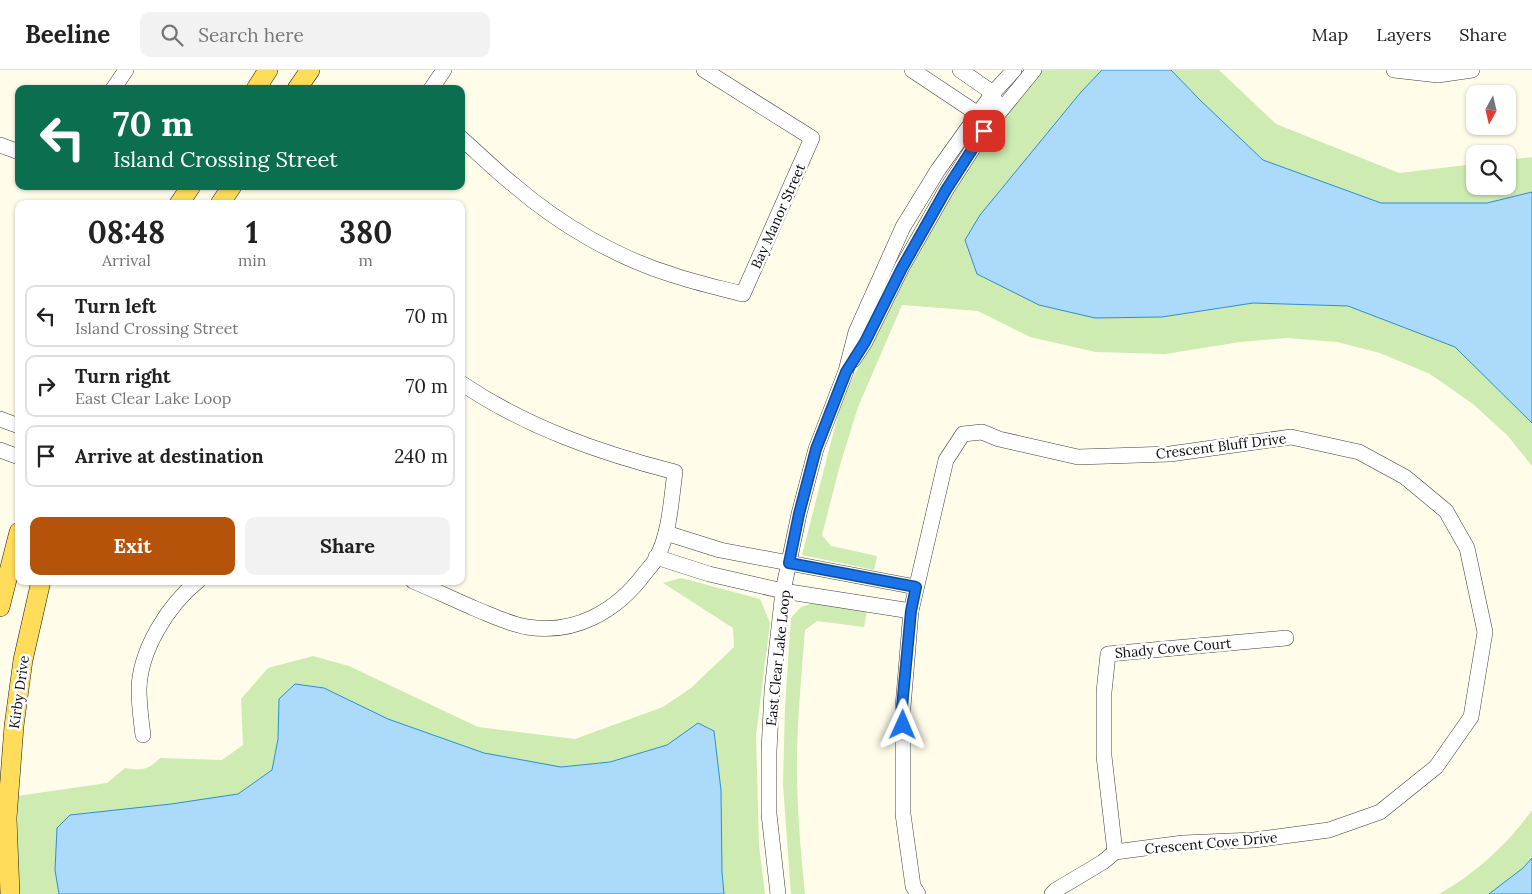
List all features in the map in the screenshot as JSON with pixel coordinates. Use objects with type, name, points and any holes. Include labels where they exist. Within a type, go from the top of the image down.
[{"type":"main road","points":[[259,85],[268,70]]},
{"type":"main road","points":[[300,85],[310,70]]},
{"type":"main road","points":[[0,607],[15,548]]},
{"type":"main road","name":"Kirby Drive","points":[[10,894],[5,870],[14,726],[24,660],[40,585]]},
{"type":"street","points":[[116,85],[126,70]]},
{"type":"street","points":[[433,85],[444,70]]},
{"type":"street","name":"Bay Manor Street","points":[[465,142],[529,197],[565,223],[602,244],[642,264],[673,275],[743,294],[812,138],[704,70]]},
{"type":"street","points":[[912,70],[978,114],[998,112],[994,94],[960,70]]},
{"type":"street","name":"East Clear Lake Loop","points":[[778,894],[769,814],[769,751],[772,691],[783,591],[799,514],[816,449],[846,372],[856,332],[903,227],[938,170],[978,114],[1014,70]]},
{"type":"street","name":"East Clear Lake Loop","points":[[846,372],[865,342],[902,268],[946,190],[984,131],[1034,70]]},
{"type":"street","points":[[1394,70],[1438,75],[1472,70]]},
{"type":"street","points":[[0,145],[15,151]]},
{"type":"street","points":[[422,585],[508,622],[527,627],[565,626],[601,614],[631,591],[656,558],[666,533],[675,472],[639,463],[545,429],[506,409],[465,384]]},
{"type":"street","points":[[0,419],[15,425]]},
{"type":"street","name":"Crescent Bluff Drive","points":[[916,587],[946,460],[963,434],[982,432],[1078,457],[1170,454],[1291,437],[1359,452],[1405,477],[1446,511],[1467,548],[1485,632],[1472,717],[1436,767],[1380,812]]},
{"type":"street","points":[[0,450],[15,456]]},
{"type":"street","points":[[666,533],[720,550],[916,587],[911,611],[902,707],[903,814],[913,886],[918,894]]},
{"type":"street","points":[[656,558],[709,574],[783,591],[911,611]]},
{"type":"street","points":[[848,601],[853,575]]},
{"type":"street","points":[[143,735],[139,688],[143,665],[151,643],[162,622],[174,604],[194,585]]},
{"type":"street","name":"Shady Cove Court","points":[[1115,852],[1104,756],[1104,692],[1108,654],[1286,638]]},
{"type":"street","name":"Crescent Cove Drive","points":[[1052,894],[1103,862],[1115,852],[1183,843],[1254,840],[1329,830],[1380,812]]},
{"type":"green space","points":[[1042,70],[1219,70],[1276,124],[1399,173],[1466,165],[1466,195],[1516,195],[1516,159],[1532,157],[1532,466],[1508,436],[1473,404],[1430,374],[1380,353],[1337,342],[1287,338],[1240,342],[1165,354],[1096,352],[1030,337],[978,311],[902,305],[858,407],[840,465],[822,535],[831,546],[877,556],[874,570],[802,555],[842,399],[922,243],[992,131]]},
{"type":"green space","points":[[681,578],[760,599],[770,623],[756,735],[759,846],[765,894],[19,894],[17,796],[107,783],[125,768],[144,769],[160,758],[222,760],[243,745],[241,699],[268,668],[313,656],[349,666],[478,727],[575,739],[663,707],[691,688],[734,647],[733,628],[663,583]]},
{"type":"green space","points":[[814,603],[867,611],[864,627],[817,621],[805,630],[799,706],[797,783],[805,894],[791,894],[783,785],[785,706],[791,618],[801,607]]},
{"type":"green space","points":[[1532,810],[1532,894],[1439,894],[1478,868],[1502,846]]},
{"type":"water","points":[[1102,70],[1171,70],[1263,160],[1381,203],[1487,203],[1532,192],[1532,423],[1455,347],[1348,306],[1253,303],[1162,317],[1095,318],[1039,305],[977,274],[965,240],[980,215],[1081,92]]},
{"type":"water","points":[[295,684],[324,688],[388,719],[484,753],[561,767],[610,762],[667,745],[698,723],[714,731],[721,790],[724,894],[59,894],[55,870],[57,828],[70,815],[171,804],[238,794],[272,770],[278,739],[279,699]]},
{"type":"water","points":[[1532,858],[1532,894],[1489,894],[1523,868]]},
{"type":"route","points":[[903,725],[902,707],[911,611],[916,587],[789,563],[799,514],[816,449],[846,372],[865,342],[902,268],[946,190],[984,131]]}]
